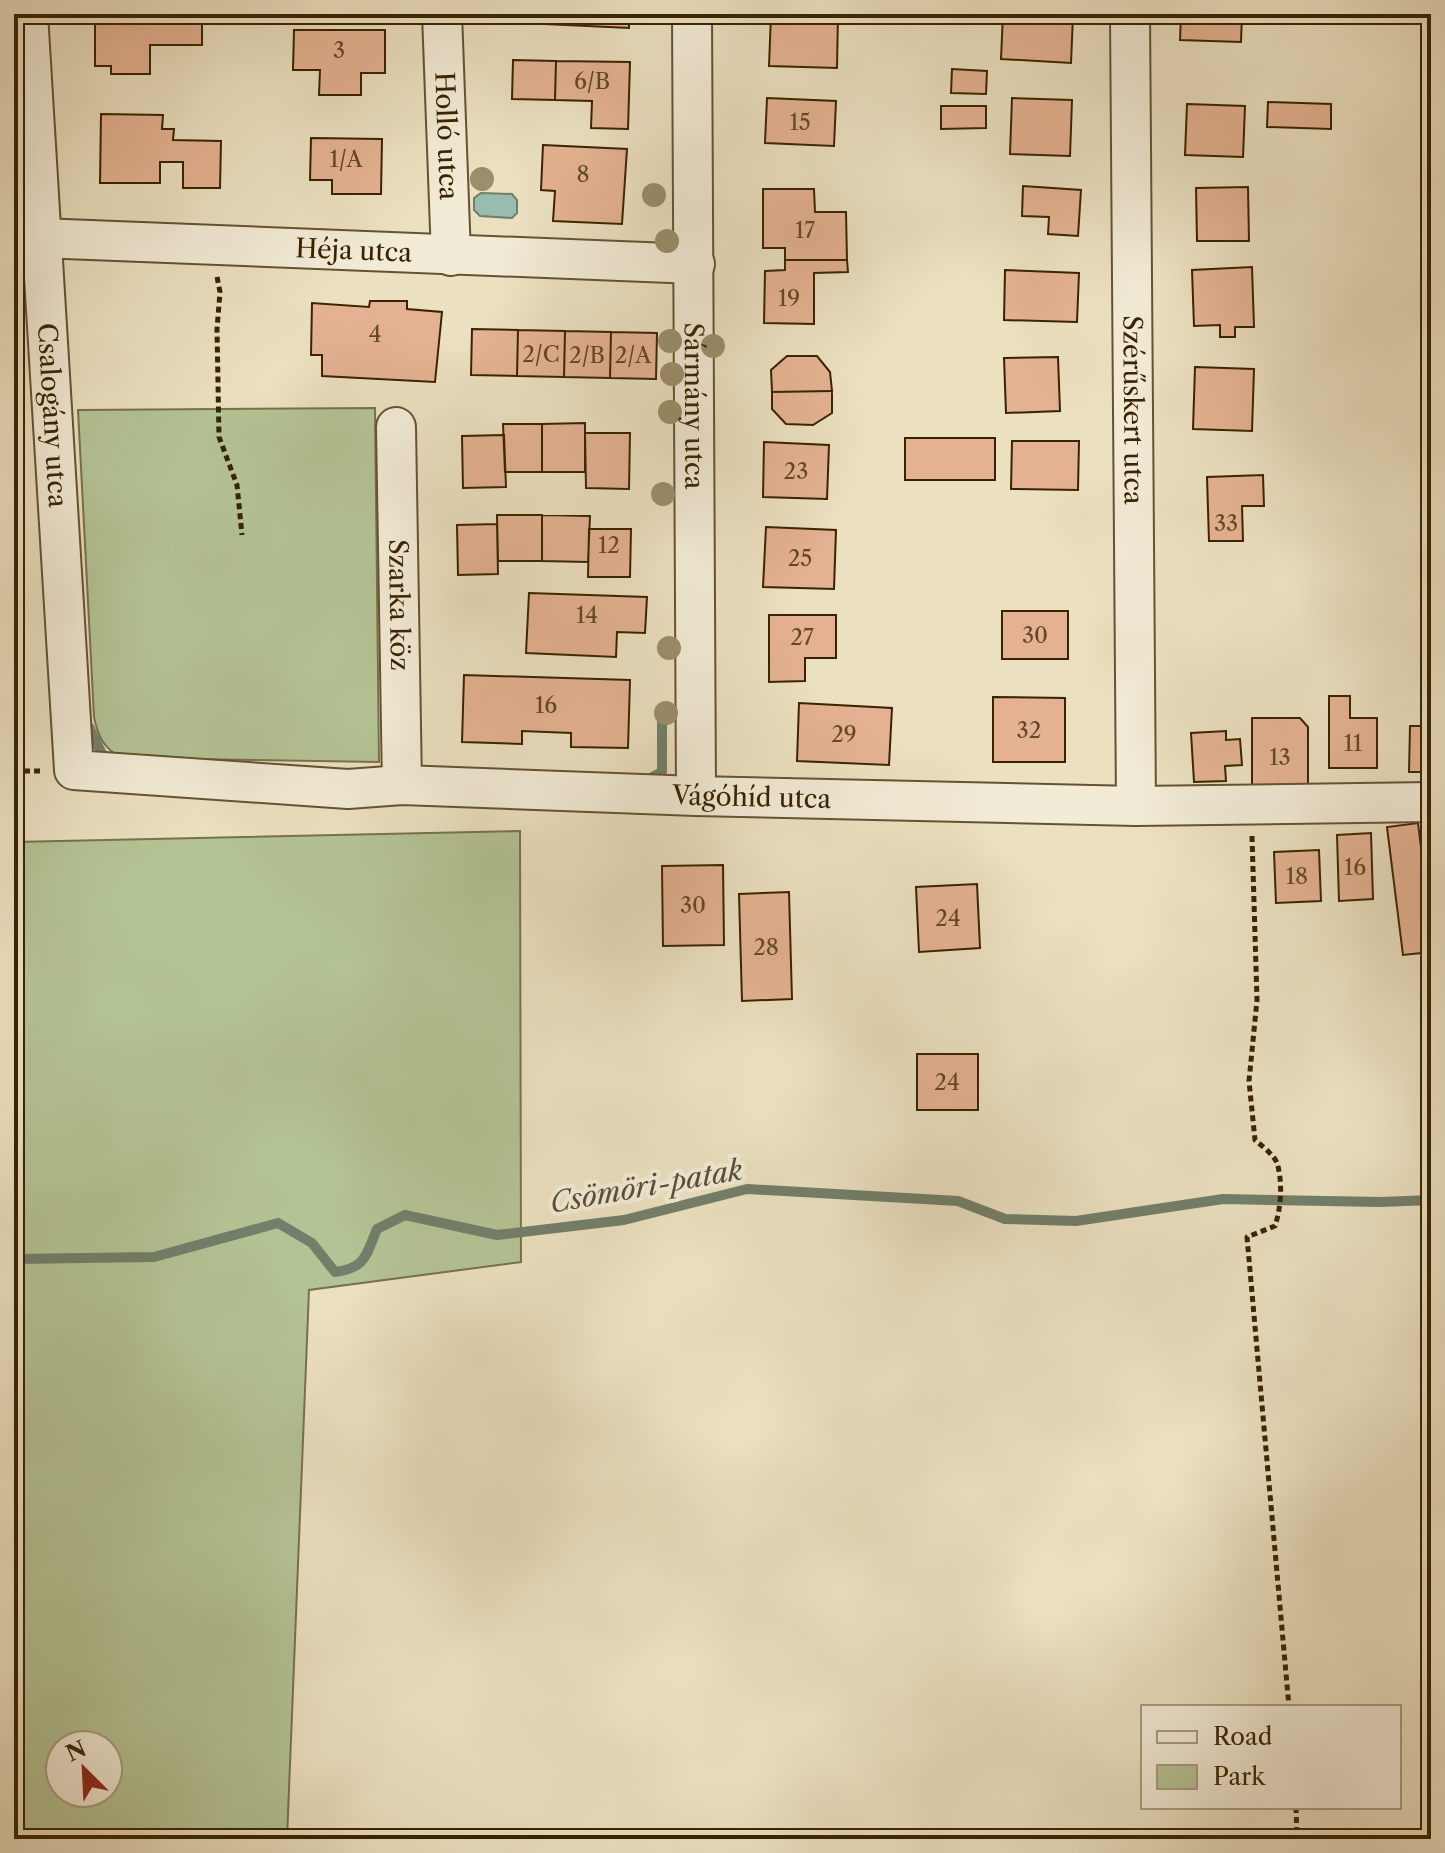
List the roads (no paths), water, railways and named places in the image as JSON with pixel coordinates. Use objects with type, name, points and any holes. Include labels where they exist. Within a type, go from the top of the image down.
[{"type":"street","name":"Csalogány utca","points":[[28,14],[28,237],[74,770]]},
{"type":"street","name":"Holló utca","points":[[442,14],[451,256]]},
{"type":"street","name":"Sármány utca","points":[[692,14],[696,796]]},
{"type":"street","name":"Szérűskert utca","points":[[1130,14],[1136,806]]},
{"type":"street","name":"Héja utca","points":[[28,237],[695,264]]},
{"type":"street","name":"Szarka köz","points":[[396,427],[402,785]]},
{"type":"street","name":"Vágóhíd utca","points":[[74,770],[348,789],[402,785],[696,796],[1136,806],[1431,802]]},
{"type":"water","points":[[481,193],[512,194],[517,200],[517,213],[512,218],[480,216],[474,210],[474,198]]},
{"type":"waterway","points":[[647,780],[662,772],[662,718],[690,716]]},
{"type":"waterway","points":[[89,727],[102,754],[111,759]]},
{"type":"waterway","name":"Csömöri-patak","points":[[14,1259],[154,1257],[278,1223],[312,1243],[335,1272],[353,1267],[364,1259],[377,1229],[405,1215],[497,1235],[624,1220],[747,1189],[958,1201],[1005,1219],[1076,1221],[1223,1199],[1431,1200]]}]
